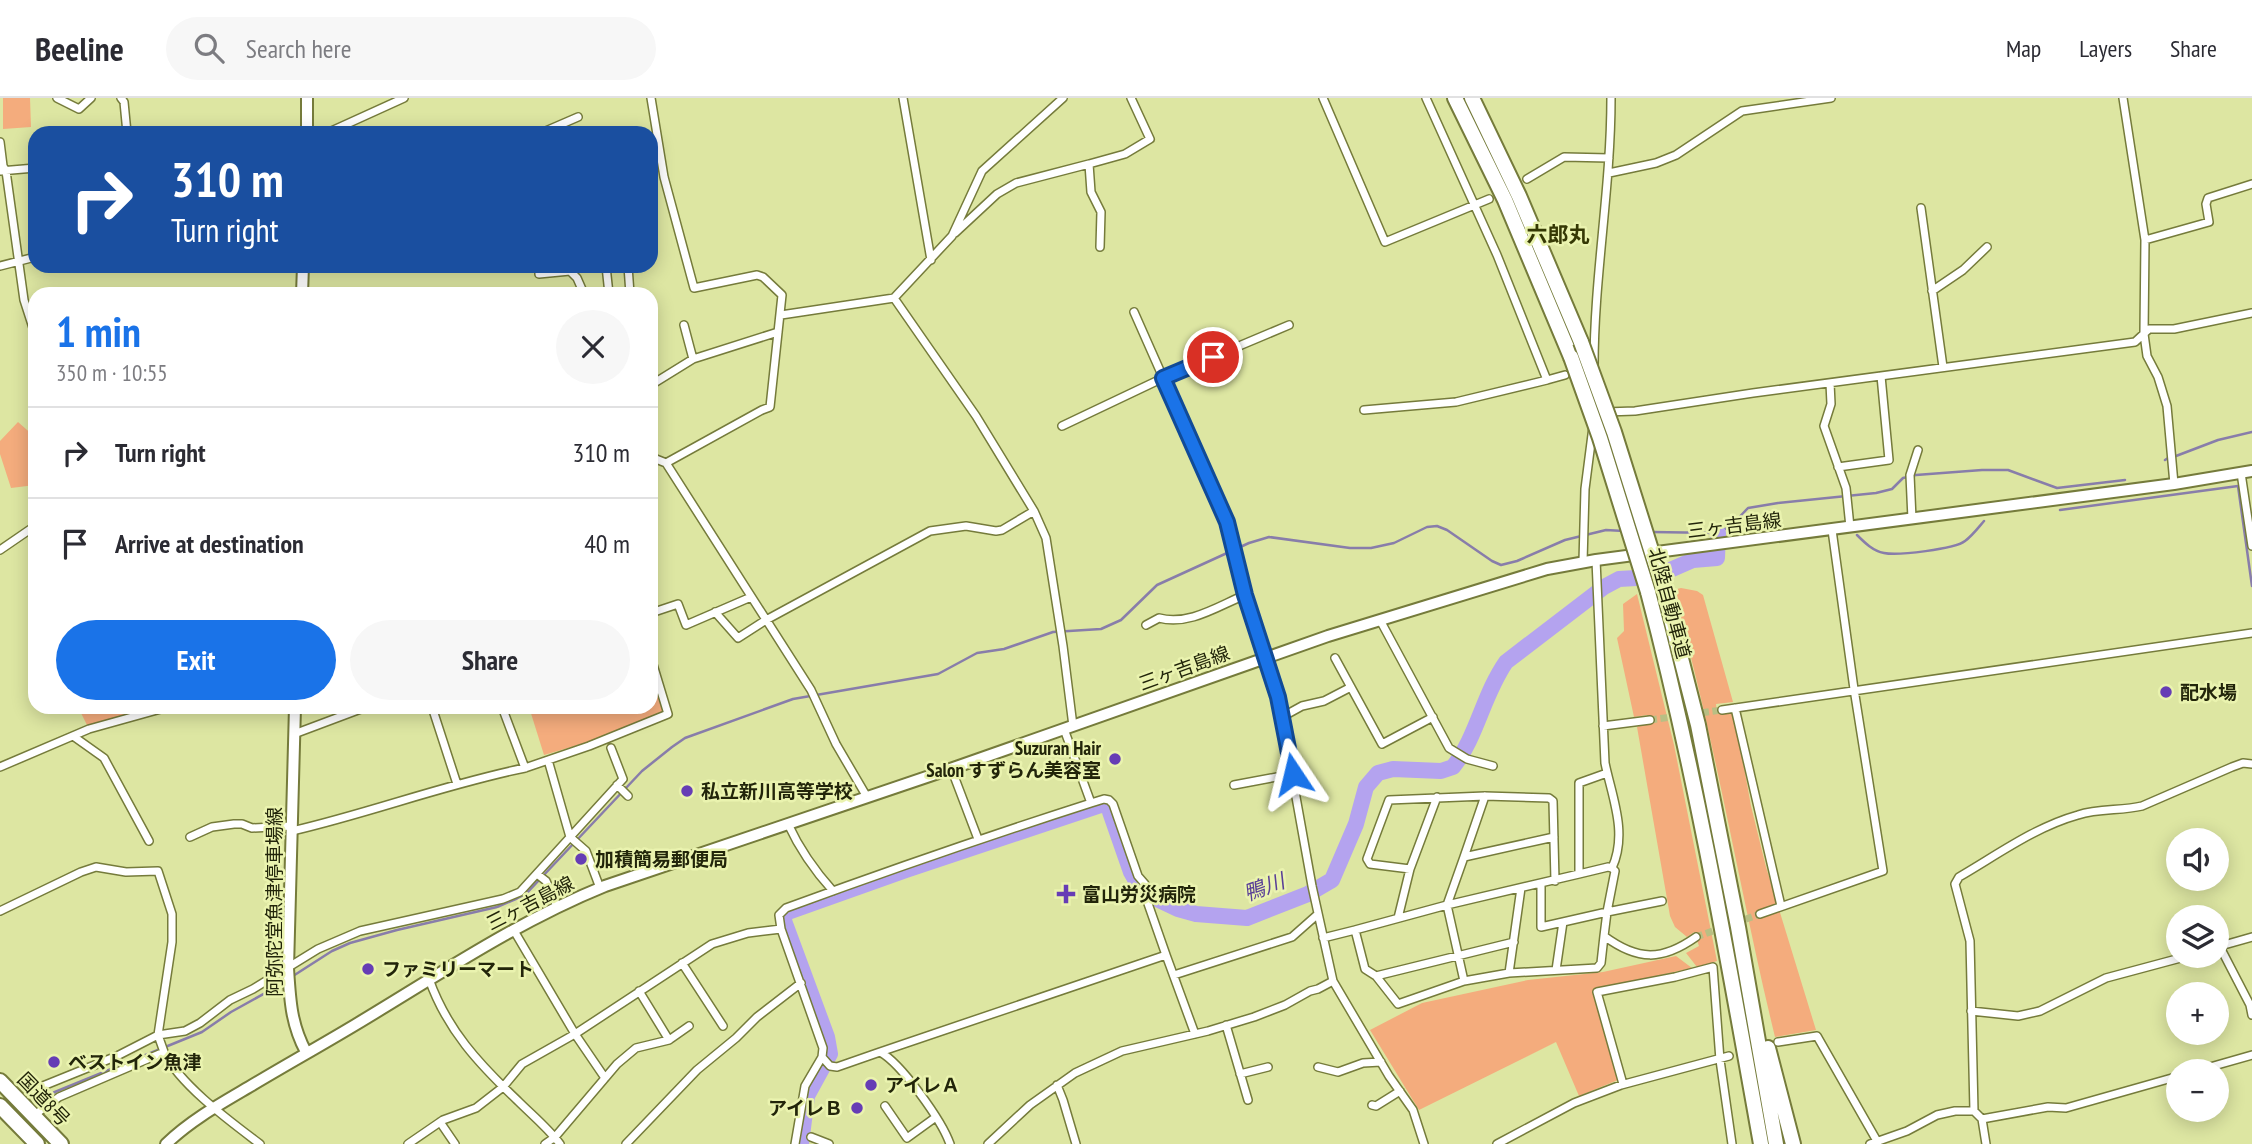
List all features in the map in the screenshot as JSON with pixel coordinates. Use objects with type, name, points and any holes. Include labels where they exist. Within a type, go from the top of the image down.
[{"type":"highway","name":"北陸自動車道","points":[[1455,98],[1505,200],[1571,357],[1600,438],[1648,592],[1684,734],[1761,1144]]},
{"type":"highway","name":"北陸自動車道","points":[[1472,98],[1519,195],[1581,342],[1618,444],[1663,588],[1698,725],[1738,927],[1776,1144]]},
{"type":"highway","points":[[1738,927],[1793,1144]]},
{"type":"highway","points":[[1733,988],[1755,1144]]},
{"type":"highway","name":"国道8号","points":[[0,1081],[61,1144]]},
{"type":"highway","name":"国道8号","points":[[0,1106],[8,1120],[37,1144]]},
{"type":"main road","points":[[307,101],[307,126]]},
{"type":"main road","name":"三ヶ吉島線","points":[[306,1052],[513,929],[600,888],[1264,658],[1547,569],[1596,560],[2174,484],[2247,472]]},
{"type":"main road","name":"阿弥陀堂魚津停車場線","points":[[295,714],[288,968],[296,1034],[306,1052]]},
{"type":"main road","points":[[166,1144],[190,1123],[306,1052]]},
{"type":"street","points":[[57,98],[79,109],[91,98]]},
{"type":"street","points":[[121,98],[126,126]]},
{"type":"street","points":[[307,101],[318,98]]},
{"type":"street","points":[[342,126],[404,98]]},
{"type":"street","points":[[651,98],[656,126]]},
{"type":"street","points":[[903,98],[931,260]]},
{"type":"street","points":[[952,236],[982,171],[1063,98]]},
{"type":"street","points":[[781,315],[894,298],[952,236],[997,194],[1016,183],[1125,153],[1150,139],[1131,98]]},
{"type":"street","points":[[1323,98],[1385,242],[1489,199]]},
{"type":"street","points":[[1426,98],[1497,256],[1547,380]]},
{"type":"street","points":[[1583,562],[1585,489],[1594,413],[1594,332],[1609,173],[1611,98]]},
{"type":"street","points":[[1609,173],[1656,163],[1676,155],[1742,111],[1831,98]]},
{"type":"street","points":[[2123,98],[2145,240],[2144,334],[2147,356],[2168,406],[2174,484]]},
{"type":"street","points":[[557,126],[578,117]]},
{"type":"street","points":[[658,141],[664,177],[694,288],[757,275],[763,276],[782,295],[770,407],[666,463]]},
{"type":"street","points":[[0,142],[28,312]]},
{"type":"street","points":[[1527,179],[1564,157],[1609,158]]},
{"type":"street","points":[[1088,164],[1091,192],[1101,212],[1100,247]]},
{"type":"street","points":[[3,171],[28,169]]},
{"type":"street","points":[[2145,240],[2209,222],[2206,204],[2208,198],[2252,184]]},
{"type":"street","points":[[1921,208],[1942,367]]},
{"type":"street","points":[[1932,291],[1963,270],[1987,247]]},
{"type":"street","points":[[0,266],[28,258]]},
{"type":"street","points":[[894,298],[976,416],[1034,511],[1046,538],[1052,568],[1068,728],[1090,803]]},
{"type":"street","points":[[1134,312],[1227,522],[1245,595],[1278,697],[1333,981],[1413,1110],[1424,1144]]},
{"type":"street","points":[[1594,413],[1635,411],[2135,342],[2149,328],[2174,329],[2252,313]]},
{"type":"street","points":[[684,325],[693,359]]},
{"type":"street","points":[[1062,426],[1163,378],[1289,325]]},
{"type":"street","points":[[658,381],[693,359],[778,332]]},
{"type":"street","points":[[1364,410],[1456,402],[1565,375]]},
{"type":"street","points":[[1838,467],[1889,460],[1881,376]]},
{"type":"street","points":[[1830,383],[1831,404],[1824,426],[1846,488],[1850,527]]},
{"type":"street","points":[[1912,519],[1910,475],[1918,450]]},
{"type":"street","points":[[658,460],[666,463],[811,690],[835,744],[867,797]]},
{"type":"street","points":[[2247,472],[2252,546]]},
{"type":"street","points":[[715,612],[738,638],[930,531],[966,526],[1002,530],[1034,511]]},
{"type":"street","points":[[1760,914],[1883,871],[1832,530]]},
{"type":"street","points":[[0,550],[28,531]]},
{"type":"street","points":[[1596,560],[1607,773],[1614,794],[1620,831],[1612,868]]},
{"type":"street","points":[[1146,625],[1159,618],[1168,621],[1195,617],[1245,595]]},
{"type":"street","points":[[658,611],[678,604],[686,625],[751,597]]},
{"type":"street","points":[[1380,620],[1449,748],[1468,759],[1493,766]]},
{"type":"street","points":[[1722,710],[2252,634]]},
{"type":"street","points":[[1335,658],[1382,744],[1433,717]]},
{"type":"street","points":[[190,837],[212,827],[234,824],[252,828],[292,829],[360,814],[482,776],[525,768],[668,714],[658,681]]},
{"type":"street","points":[[1282,717],[1302,706],[1324,701],[1351,687]]},
{"type":"street","points":[[1735,708],[1781,906]]},
{"type":"street","points":[[0,767],[73,736],[142,714]]},
{"type":"street","points":[[294,734],[347,714]]},
{"type":"street","points":[[434,714],[457,784]]},
{"type":"street","points":[[505,714],[525,768]]},
{"type":"street","points":[[1603,726],[1650,720]]},
{"type":"street","points":[[73,736],[103,758],[149,841]]},
{"type":"street","points":[[28,1092],[117,1056],[158,1035],[184,1031],[230,1000],[317,949],[360,931],[503,899],[520,892],[623,779],[611,748]]},
{"type":"street","points":[[548,760],[570,837],[586,851],[600,888]]},
{"type":"street","points":[[1986,1144],[1982,1119],[1974,1111],[1970,941],[1955,884],[1959,877],[2035,832],[2078,815],[2142,806],[2232,767],[2252,763]]},
{"type":"street","points":[[951,768],[978,839]]},
{"type":"street","points":[[1579,874],[1579,783],[1607,773]]},
{"type":"street","points":[[1234,785],[1293,774]]},
{"type":"street","points":[[617,785],[628,796]]},
{"type":"street","points":[[1410,869],[1370,864],[1367,859],[1390,800],[1485,796],[1549,797],[1553,801],[1555,881]]},
{"type":"street","points":[[1464,981],[1447,905],[1485,796]]},
{"type":"street","points":[[1398,918],[1410,869],[1437,797]]},
{"type":"street","points":[[795,1144],[805,1086],[822,1057],[823,1048],[781,929],[779,915],[786,908],[978,839],[1104,799],[1113,804],[1138,876],[1145,884],[1145,895],[1195,1034]]},
{"type":"street","points":[[788,824],[800,850],[833,891]]},
{"type":"street","points":[[1464,857],[1554,837]]},
{"type":"street","points":[[0,911],[96,867],[126,872],[158,871],[172,914],[172,942],[158,1035],[164,1052],[168,1061],[194,1089],[260,1144]]},
{"type":"street","points":[[1323,938],[1447,905],[1612,868]]},
{"type":"street","points":[[1354,930],[1364,969],[1376,976],[1398,1004],[1464,981],[1509,973],[1597,968],[1601,962],[1615,871],[1612,868]]},
{"type":"street","points":[[537,874],[546,881],[557,906]]},
{"type":"street","points":[[1541,884],[1541,927],[1662,901]]},
{"type":"street","points":[[1509,973],[1521,888]]},
{"type":"street","points":[[1174,975],[1292,937],[1318,914]]},
{"type":"street","points":[[1556,970],[1563,922]]},
{"type":"street","points":[[513,929],[575,1034],[605,1078]]},
{"type":"street","points":[[408,1144],[440,1122],[477,1108],[503,1087],[522,1064],[575,1034],[712,944],[748,933],[781,929]]},
{"type":"street","points":[[1604,936],[1636,954],[1647,956],[1672,951],[1696,937]]},
{"type":"street","points":[[2229,944],[2251,938]]},
{"type":"street","points":[[1376,976],[1514,942]]},
{"type":"street","points":[[822,1057],[830,1066],[837,1067],[1166,955]]},
{"type":"street","points":[[1971,1011],[2018,1016],[2040,1012],[2106,978],[2166,962]]},
{"type":"street","points":[[682,963],[723,1026]]},
{"type":"street","points":[[1623,1084],[1597,992],[1713,967],[1720,1060],[1732,1144]]},
{"type":"street","points":[[2229,967],[2250,1005],[2252,1015]]},
{"type":"street","points":[[429,979],[438,1003],[456,1035],[503,1087],[557,1140]]},
{"type":"street","points":[[988,1144],[1030,1105],[1057,1085],[1122,1051],[1226,1025],[1285,1005],[1310,990],[1333,981]]},
{"type":"street","points":[[626,1144],[697,1070],[757,1017],[801,983]]},
{"type":"street","points":[[639,992],[669,1040]]},
{"type":"street","points":[[1226,1025],[1248,1100]]},
{"type":"street","points":[[545,1144],[557,1140],[617,1064],[636,1048],[669,1040],[689,1027]]},
{"type":"street","points":[[1779,1042],[1817,1036],[1874,1143],[1907,1131],[1937,1115],[1974,1111]]},
{"type":"street","points":[[33,1116],[59,1097],[164,1052]]},
{"type":"street","points":[[880,1052],[899,1068],[936,1117],[950,1144]]},
{"type":"street","points":[[2229,1062],[2252,1055]]},
{"type":"street","points":[[1497,1144],[1574,1103],[1623,1084],[1730,1056]]},
{"type":"street","points":[[1318,1067],[1338,1072],[1363,1063],[1381,1062]]},
{"type":"street","points":[[1240,1074],[1268,1068]]},
{"type":"street","points":[[1982,1119],[2048,1107],[2066,1108],[2166,1080]]},
{"type":"street","points":[[1057,1085],[1076,1144]]},
{"type":"street","points":[[1371,1105],[1376,1106],[1400,1091]]},
{"type":"street","points":[[885,1107],[907,1138],[936,1117]]},
{"type":"street","points":[[440,1122],[455,1144]]},
{"type":"street","points":[[811,1137],[829,1144]]},
{"type":"shaded area","points":[[3,98],[30,98],[31,126],[3,129]]},
{"type":"shaded area","points":[[18,422],[28,431],[28,486],[11,488],[0,454],[0,441]]},
{"type":"shaded area","points":[[1681,588],[1703,595],[1733,702],[1716,704],[1717,713],[1734,712],[1751,806],[1766,867],[1816,1030],[1775,1037],[1702,701],[1673,590]]},
{"type":"shaded area","points":[[1637,594],[1674,745],[1717,961],[1697,967],[1686,953],[1699,946],[1694,932],[1687,937],[1675,927],[1670,916],[1637,727],[1648,723],[1647,715],[1634,717],[1617,638],[1624,631],[1623,604]]},
{"type":"shaded area","points":[[658,694],[664,712],[585,743],[544,755],[531,714],[658,714]]},
{"type":"shaded area","points":[[82,714],[143,714],[89,729]]},
{"type":"shaded area","points":[[1676,956],[1692,968],[1594,990],[1618,1080],[1579,1096],[1556,1042],[1419,1110],[1370,1030],[1422,1003],[1528,980],[1603,972]]},
{"type":"waterway","points":[[2176,456],[2218,440],[2252,432]]},
{"type":"waterway","points":[[1651,532],[1718,533],[1732,525],[1748,508],[1876,493],[1892,489],[1903,478],[1916,475],[2008,470],[2057,488],[2125,480]]},
{"type":"waterway","points":[[2060,510],[2238,486],[2252,586]]},
{"type":"waterway","points":[[1857,535],[1880,552],[1913,553],[1959,544],[1970,537],[1984,521]]},
{"type":"waterway","points":[[293,976],[350,943],[497,907],[525,895],[642,771],[685,738],[793,699],[938,674],[977,653],[1004,649],[1053,632],[1101,629],[1121,620],[1157,585],[1249,543],[1269,537],[1350,548],[1371,548],[1394,543],[1427,527],[1437,526],[1501,565],[1565,540],[1606,530],[1624,531]]},
{"type":"waterway","name":"鴨川","points":[[801,1144],[807,1096],[830,1054],[827,1037],[783,918],[788,912],[1101,805],[1108,806],[1131,872],[1139,886],[1178,909],[1196,914],[1247,918],[1308,894],[1332,880],[1356,824],[1366,787],[1378,773],[1393,769],[1441,771],[1453,767],[1468,743],[1491,688],[1506,662],[1604,587],[1619,579],[1654,577],[1693,560],[1717,558],[1718,533]]},
{"type":"waterway","points":[[45,1096],[202,1032],[231,1012],[285,982]]},
{"type":"tunnel","points":[[1650,720],[1722,710]]},
{"type":"tunnel","points":[[1696,937],[1760,914]]},
{"type":"place","name":"配水場","points":[[2166,692]]},
{"type":"place","name":"Suzuran Hair Salon すずらん美容室","points":[[1115,759]]},
{"type":"place","name":"私立新川高等学校","points":[[687,791]]},
{"type":"place","name":"加積簡易郵便局","points":[[581,859]]},
{"type":"place","name":"富山労災病院","points":[[1066,894]]},
{"type":"place","name":"ファミリーマート","points":[[368,969]]},
{"type":"place","name":"ベストイン魚津","points":[[54,1062]]},
{"type":"place","name":"アイレＡ","points":[[871,1085]]},
{"type":"place","name":"アイレＢ","points":[[857,1108]]},
{"type":"district","name":"六郎丸","points":[[1558,234]]},
{"type":"route","points":[[1213,357],[1163,378],[1227,522],[1245,595],[1278,697],[1293,774]]}]
